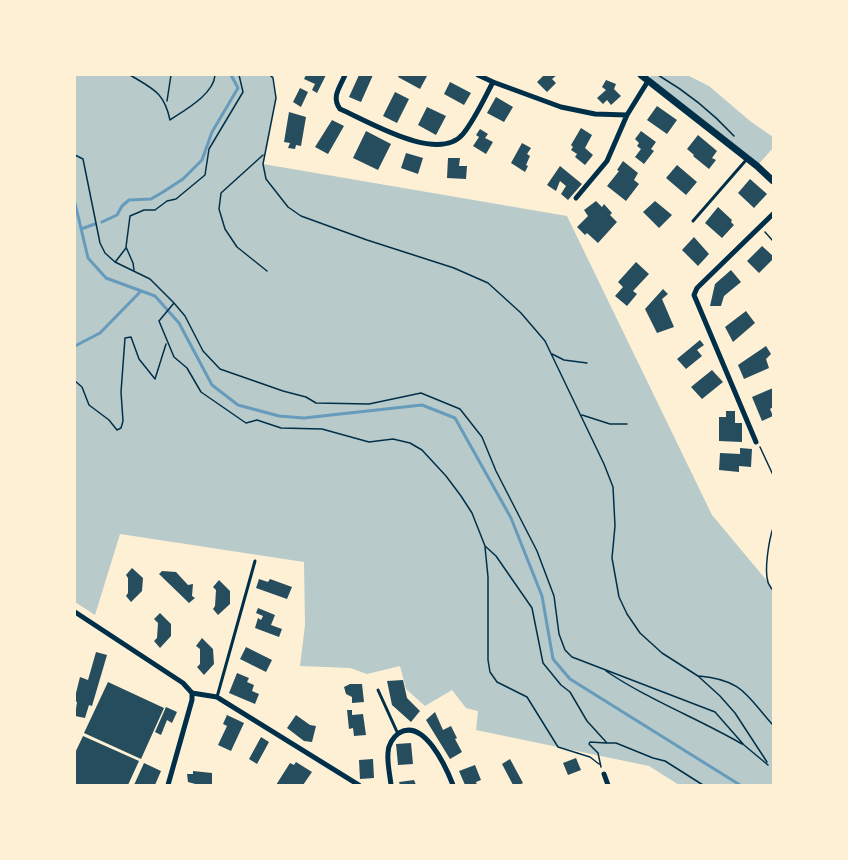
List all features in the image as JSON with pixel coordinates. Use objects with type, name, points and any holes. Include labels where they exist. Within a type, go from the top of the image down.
[{"type":"street","points":[[345,75],[335,97],[340,109],[410,140],[441,146],[462,135],[493,82]]},
{"type":"street","points":[[478,75],[561,107],[596,114],[627,114]]},
{"type":"street","points":[[641,75],[773,181]]},
{"type":"street","points":[[576,198],[607,161],[627,114],[648,81]]},
{"type":"street","points":[[756,442],[694,295],[697,288],[773,214]]},
{"type":"street","points":[[75,612],[183,683],[192,693],[217,697],[359,785]]},
{"type":"street","points":[[168,785],[192,693]]},
{"type":"street","points":[[391,785],[388,751],[391,741],[398,734],[409,730],[420,734],[433,747],[453,785]]},
{"type":"street","points":[[604,774],[608,785]]},
{"type":"lane","points":[[693,221],[747,158]]},
{"type":"lane","points":[[217,697],[255,561]]},
{"type":"lane","points":[[378,690],[398,734]]},
{"type":"path","points":[[130,75],[152,89],[166,103]]},
{"type":"path","points":[[171,75],[166,103],[170,120],[199,101],[214,81],[215,75]]},
{"type":"path","points":[[115,262],[126,247],[130,216],[144,210],[155,210],[167,201],[176,199],[205,175],[209,149],[243,92],[238,75]]},
{"type":"path","points":[[270,75],[273,78],[276,98],[263,164],[266,179],[288,207],[300,216],[454,268],[488,283],[521,313],[545,341],[613,487],[615,526],[612,558],[619,597],[627,614],[640,633],[662,652],[698,676],[735,713],[768,765]]},
{"type":"path","points":[[658,75],[686,91],[717,118]]},
{"type":"path","points":[[264,154],[221,193],[219,209],[225,229],[237,248],[267,271]]},
{"type":"path","points":[[75,155],[82,159],[100,243],[105,253],[115,262],[150,279],[174,303],[185,316],[203,351],[220,369],[306,397],[316,403],[369,404],[421,393],[460,410],[482,437],[496,471],[537,551],[554,596],[559,634],[565,650],[572,657],[715,712],[744,745],[773,770]]},
{"type":"path","points":[[760,226],[773,241]]},
{"type":"path","points":[[126,247],[134,263],[134,271]]},
{"type":"path","points":[[174,303],[159,321],[174,357],[187,368],[201,392],[246,423],[257,420],[281,428],[322,429],[369,442],[393,439],[410,443],[422,450],[446,476],[472,513],[485,546],[490,672],[497,682],[527,697],[558,747],[590,757],[599,764],[598,753],[589,744],[590,742],[616,743],[653,758],[665,760],[703,785]]},
{"type":"path","points":[[75,381],[82,387],[89,405],[109,420],[117,430],[121,428],[123,421],[121,392],[125,339],[131,337],[139,359],[155,379],[167,342]]},
{"type":"path","points":[[551,354],[564,360],[587,363]]},
{"type":"path","points":[[581,415],[610,424],[627,424]]},
{"type":"path","points":[[756,442],[764,452],[773,475]]},
{"type":"path","points":[[773,528],[767,564],[768,583],[773,590]]},
{"type":"path","points":[[485,546],[496,556],[532,608],[543,663],[561,685],[570,692],[586,721],[607,743]]},
{"type":"path","points":[[603,669],[668,707],[710,725],[744,745]]},
{"type":"path","points":[[698,676],[715,677],[742,688],[773,725]]},
{"type":"shaded area","points":[[75,75],[275,75],[273,78],[276,98],[263,164],[567,216],[712,515],[773,588],[773,785],[679,785],[649,766],[476,730],[478,711],[466,708],[452,690],[425,706],[406,689],[400,666],[367,674],[350,668],[300,666],[305,625],[304,562],[120,534],[95,615],[75,602]]},
{"type":"shaded area","points":[[649,75],[687,75],[709,86],[750,121],[773,137],[773,148],[757,166],[648,81],[651,78]]},
{"type":"building","points":[[306,75],[326,75],[317,93],[312,90],[315,84],[304,79]]},
{"type":"building","points":[[359,75],[373,75],[361,102],[349,97]]},
{"type":"building","points":[[399,75],[427,76],[420,89],[398,77]]},
{"type":"building","points":[[544,75],[557,75],[552,79],[556,83],[547,92],[537,82]]},
{"type":"building","points":[[606,80],[616,84],[614,89],[621,96],[611,105],[607,100],[603,104],[597,98],[606,90],[602,87]]},
{"type":"building","points":[[450,82],[471,93],[464,105],[444,94]]},
{"type":"building","points":[[300,88],[308,92],[301,107],[293,102]]},
{"type":"building","points":[[395,92],[409,99],[397,123],[383,116]]},
{"type":"building","points":[[496,97],[513,107],[504,122],[487,113]]},
{"type":"building","points":[[657,106],[677,120],[667,134],[647,120]]},
{"type":"building","points":[[427,107],[446,116],[436,135],[418,125]]},
{"type":"building","points":[[289,112],[306,117],[301,146],[296,145],[295,149],[288,148],[290,143],[284,142]]},
{"type":"building","points":[[332,120],[344,126],[328,154],[315,147]]},
{"type":"building","points":[[581,128],[592,135],[585,148],[593,155],[585,165],[575,157],[577,154],[571,150],[573,147],[571,145]]},
{"type":"building","points":[[480,129],[488,134],[485,138],[493,142],[486,154],[473,146],[479,137],[476,135]]},
{"type":"building","points":[[366,131],[391,144],[378,170],[353,158]]},
{"type":"building","points":[[641,131],[656,142],[651,149],[654,151],[644,164],[635,157],[641,149],[637,146],[639,143],[635,139]]},
{"type":"building","points":[[698,135],[717,151],[712,158],[716,160],[709,169],[687,149]]},
{"type":"building","points":[[522,143],[531,148],[527,154],[530,156],[525,172],[511,163]]},
{"type":"building","points":[[406,153],[423,158],[418,174],[401,168]]},
{"type":"building","points":[[448,158],[460,158],[459,166],[467,166],[466,179],[447,178]]},
{"type":"building","points":[[623,161],[638,173],[634,180],[639,184],[626,201],[607,186],[619,171],[617,170]]},
{"type":"building","points":[[677,165],[697,182],[686,195],[666,178]]},
{"type":"building","points":[[560,166],[582,184],[568,200],[561,194],[566,186],[560,181],[556,191],[547,185]]},
{"type":"building","points":[[750,179],[767,194],[754,208],[738,193]]},
{"type":"building","points":[[596,201],[602,207],[604,204],[617,222],[598,243],[577,227],[588,216],[584,210]]},
{"type":"building","points":[[655,201],[672,215],[659,228],[643,212]]},
{"type":"building","points":[[718,207],[732,220],[734,225],[722,238],[705,223]]},
{"type":"building","points":[[694,237],[709,254],[698,266],[682,250]]},
{"type":"building","points":[[762,246],[773,256],[773,259],[759,273],[747,261]]},
{"type":"building","points":[[636,262],[649,274],[633,291],[637,294],[627,306],[615,296],[623,287],[618,282]]},
{"type":"building","points":[[731,270],[741,282],[724,296],[721,306],[710,306],[715,284]]},
{"type":"building","points":[[663,289],[668,294],[662,299],[674,327],[657,333],[645,309]]},
{"type":"building","points":[[746,311],[755,323],[733,342],[725,327]]},
{"type":"building","points":[[700,340],[704,345],[697,350],[702,356],[686,369],[677,359]]},
{"type":"building","points":[[766,346],[771,354],[766,359],[769,368],[744,379],[738,365]]},
{"type":"building","points":[[712,370],[723,382],[702,399],[691,387]]},
{"type":"building","points":[[773,388],[773,407],[770,409],[773,416],[762,421],[752,397]]},
{"type":"building","points":[[726,411],[735,411],[735,423],[742,423],[742,442],[719,441],[719,417],[726,417]]},
{"type":"building","points":[[740,448],[752,449],[751,467],[739,466],[739,472],[719,470],[720,453],[740,454]]},
{"type":"building","points":[[132,568],[143,578],[142,591],[131,602],[126,596],[128,578],[126,575]]},
{"type":"building","points":[[162,571],[176,572],[188,585],[193,584],[192,596],[195,598],[189,603],[159,574]]},
{"type":"building","points":[[259,579],[268,582],[270,579],[292,587],[287,599],[256,588]]},
{"type":"building","points":[[219,580],[230,591],[230,604],[218,615],[213,609],[216,590],[213,587]]},
{"type":"building","points":[[258,608],[275,615],[271,625],[282,629],[279,637],[255,628],[258,618],[261,620],[263,616],[256,613]]},
{"type":"building","points":[[160,613],[171,624],[171,636],[160,648],[154,641],[157,638],[158,623],[154,619]]},
{"type":"building","points":[[202,638],[213,649],[214,664],[204,675],[197,667],[200,664],[200,649],[196,646]]},
{"type":"building","points":[[246,647],[272,660],[266,672],[240,659]]},
{"type":"building","points":[[96,652],[107,655],[92,706],[89,705],[85,718],[75,716],[77,702],[75,697],[80,677],[88,680]]},
{"type":"building","points":[[237,673],[249,678],[247,682],[254,685],[252,691],[259,694],[255,704],[229,693]]},
{"type":"building","points":[[403,680],[407,698],[420,711],[411,722],[392,705],[387,681]]},
{"type":"building","points":[[108,682],[164,708],[141,759],[84,733]]},
{"type":"building","points":[[350,684],[362,684],[364,702],[352,703],[352,697],[346,694],[344,687]]},
{"type":"building","points":[[166,707],[177,712],[172,723],[167,720],[161,735],[155,732]]},
{"type":"building","points":[[347,710],[352,710],[352,715],[363,714],[366,735],[354,736],[353,728],[349,729]]},
{"type":"building","points":[[435,712],[443,730],[451,726],[462,752],[450,759],[426,720]]},
{"type":"building","points":[[227,715],[244,723],[231,751],[218,745],[227,726],[223,724]]},
{"type":"building","points":[[296,715],[310,725],[316,726],[312,742],[304,741],[287,728]]},
{"type":"building","points":[[83,736],[139,761],[128,785],[75,785],[75,753]]},
{"type":"building","points":[[261,737],[269,742],[257,764],[249,759]]},
{"type":"building","points":[[411,743],[413,764],[398,765],[396,744]]},
{"type":"building","points":[[576,758],[581,770],[568,775],[563,763]]},
{"type":"building","points":[[373,759],[374,778],[360,779],[359,760]]},
{"type":"building","points":[[510,759],[523,783],[519,785],[513,785],[502,764]]},
{"type":"building","points":[[296,762],[312,772],[303,785],[276,785],[290,763],[294,765]]},
{"type":"building","points":[[144,763],[161,771],[155,785],[134,785]]},
{"type":"building","points":[[475,765],[481,780],[476,782],[477,785],[465,785],[459,771]]},
{"type":"building","points":[[193,771],[212,773],[212,785],[188,782],[187,774],[193,774]]},
{"type":"building","points":[[414,780],[416,785],[400,785],[399,782]]},
{"type":"waterway","points":[[102,222],[117,215],[129,200],[151,199],[163,192],[183,179],[202,160],[212,132],[238,88],[231,75]]},
{"type":"waterway","points":[[75,203],[88,258],[106,278],[155,296],[179,323],[212,385],[238,405],[279,416],[304,418],[422,405],[455,418],[511,518],[542,596],[553,659],[570,679],[740,785]]},
{"type":"waterway","points":[[81,229],[95,224]]},
{"type":"waterway","points":[[75,346],[100,333],[141,291]]}]
